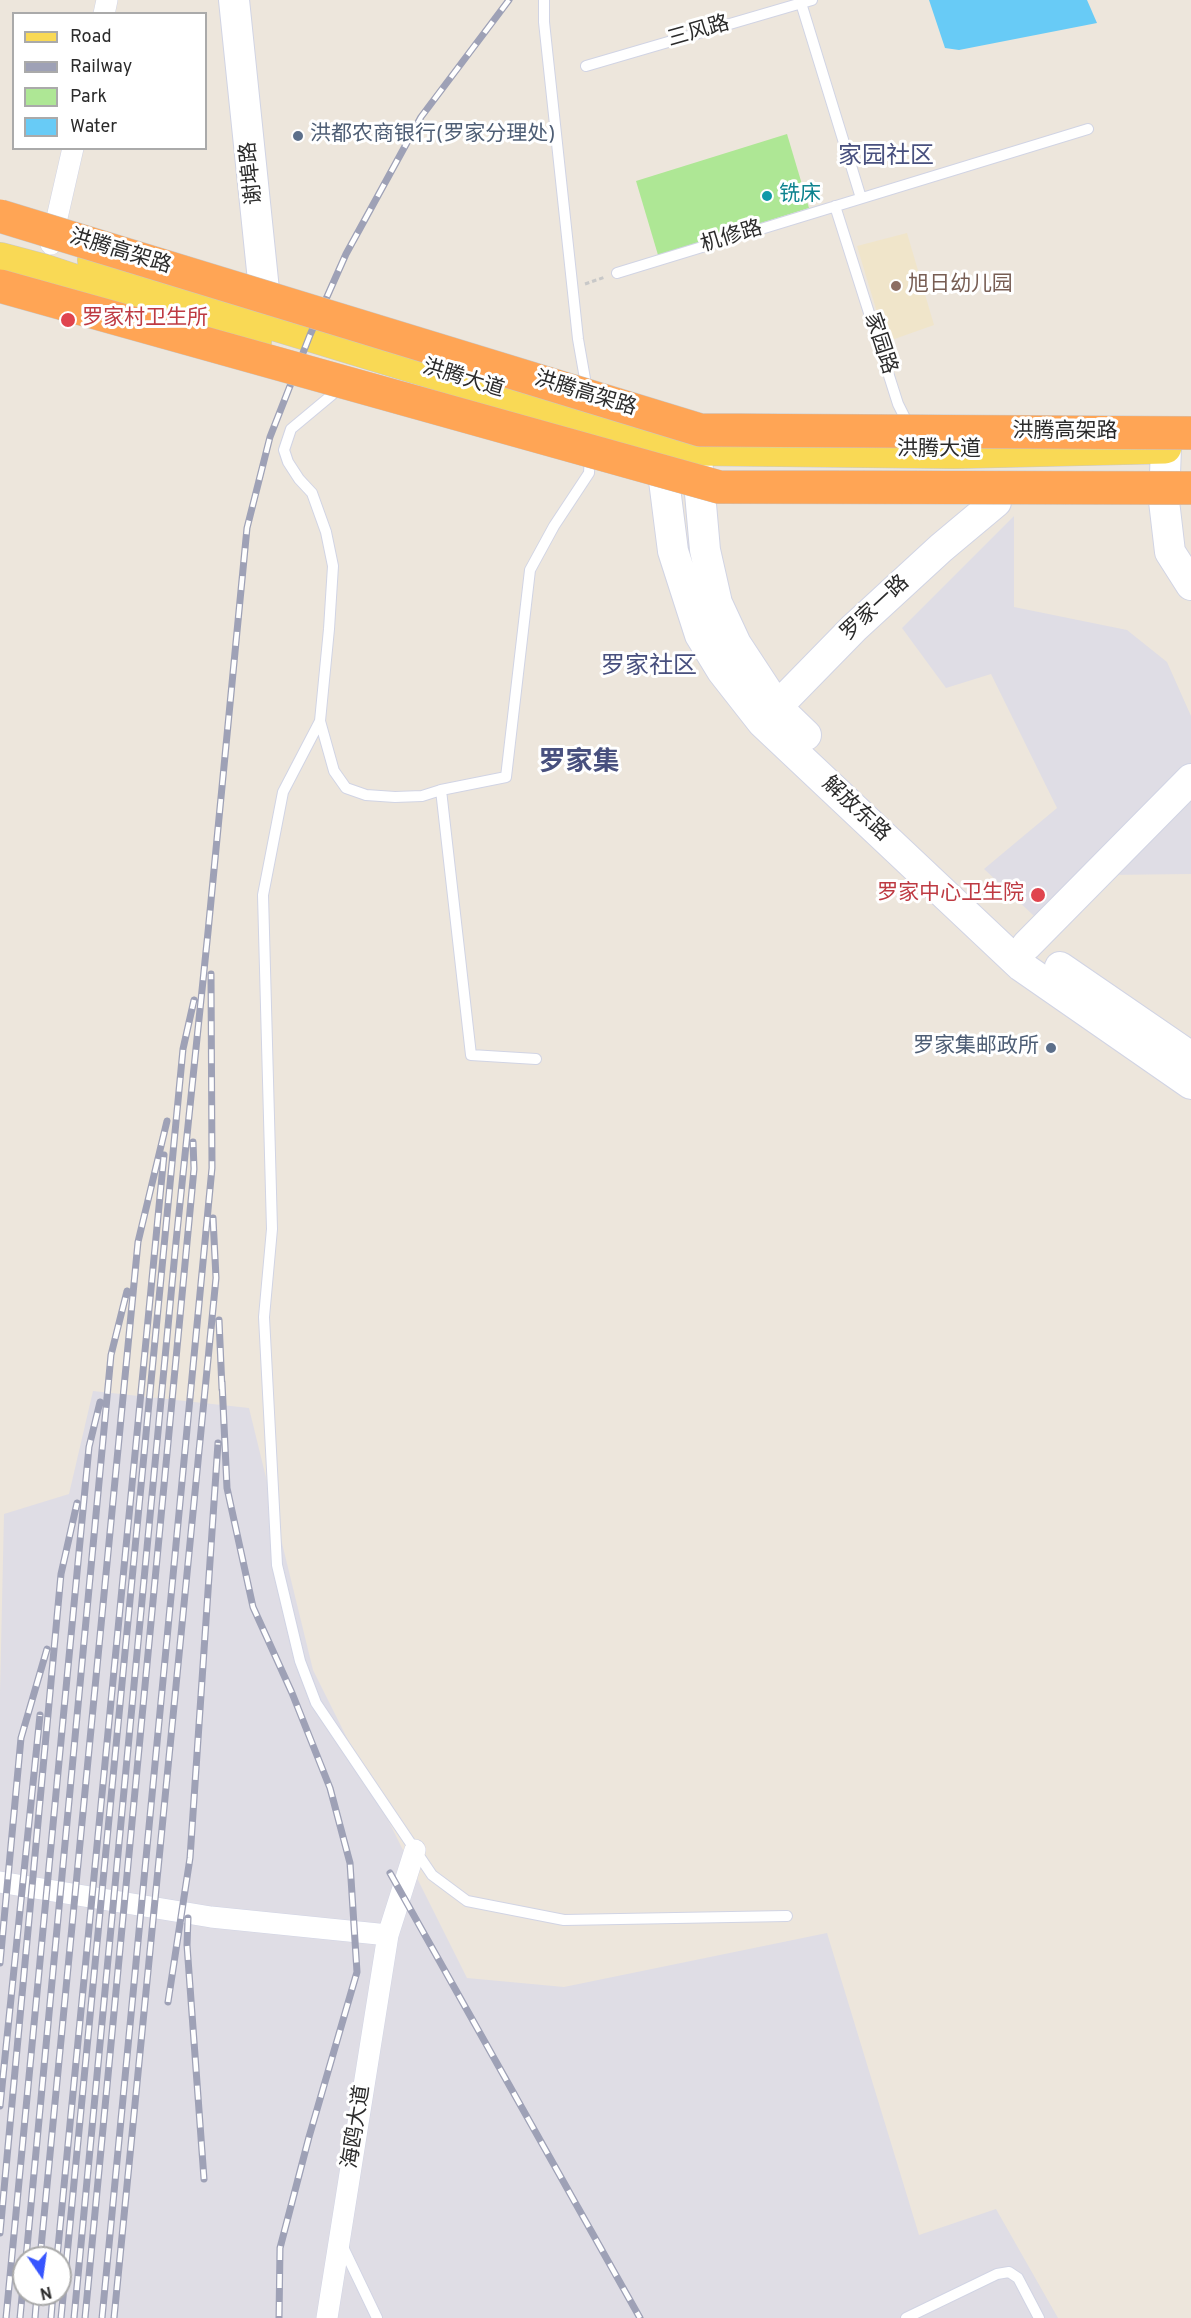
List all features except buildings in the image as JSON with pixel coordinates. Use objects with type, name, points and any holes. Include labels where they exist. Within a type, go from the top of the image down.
[{"type":"highway","name":"洪腾高架路","points":[[0,216],[700,430],[1183,443]]},
{"type":"highway","points":[[0,286],[719,488],[1182,496]]},
{"type":"main road","name":"谢埠路","points":[[234,0],[268,334]]},
{"type":"main road","name":"洪腾大道","points":[[0,230],[51,244],[268,334]]},
{"type":"main road","name":"洪腾大道","points":[[0,259],[268,334],[697,460],[996,502],[1182,496]]},
{"type":"main road","name":"洪腾大道","points":[[697,460],[1183,443]]},
{"type":"main road","points":[[1183,443],[1182,496],[1170,552],[1191,585]]},
{"type":"main road","name":"解放东路","points":[[660,451],[673,551],[700,635],[722,671],[1027,945],[1191,1057]]},
{"type":"main road","name":"解放东路","points":[[697,460],[705,550],[717,603],[770,715],[1021,966],[1191,1084]]},
{"type":"main road","name":"罗家一路","points":[[770,715],[854,628],[941,548],[996,502]]},
{"type":"main road","points":[[1027,945],[1191,779]]},
{"type":"street","points":[[51,244],[73,150]]},
{"type":"street","name":"海鸥大道","points":[[327,2318],[388,1935],[415,1850]]},
{"type":"street","points":[[0,1882],[211,1917],[388,1935]]},
{"type":"lane","points":[[339,389],[291,429],[284,450],[288,462],[299,479],[312,493],[326,532],[333,566],[320,721],[334,771],[346,788],[366,795],[395,797],[422,796],[506,777],[530,570],[554,526],[589,473],[591,430],[572,288],[544,22],[544,0]]},
{"type":"lane","points":[[806,2],[861,198]]},
{"type":"lane","name":"三风路","points":[[586,66],[806,2]]},
{"type":"lane","name":"机修路","points":[[617,273],[1088,129]]},
{"type":"lane","name":"家园路","points":[[835,206],[898,404],[916,440],[955,452]]},
{"type":"lane","points":[[320,721],[283,792],[263,895],[272,1229],[264,1317],[277,1565],[300,1660],[316,1703],[432,1875],[467,1901],[564,1920],[787,1916]]},
{"type":"lane","points":[[441,790],[471,1055],[536,1059]]},
{"type":"lane","points":[[340,2240],[377,2318]]},
{"type":"lane","points":[[906,2318],[997,2274],[1009,2272],[1018,2278],[1039,2318]]},
{"type":"path","points":[[572,288],[617,273]]},
{"type":"shaded area","name":"旭日幼儿园","points":[[907,233],[934,325],[886,342],[857,246]]},
{"type":"shaded area","points":[[1014,516],[1014,607],[1127,630],[1167,662],[1191,716],[1191,874],[1104,875],[1048,929],[984,869],[1057,808],[991,674],[946,688],[902,628]]},
{"type":"shaded area","points":[[93,1391],[249,1408],[313,1670],[467,1978],[564,1987],[827,1933],[919,2235],[996,2209],[1058,2318],[0,2318],[0,1693],[4,1514],[69,1494]]},
{"type":"green space","points":[[787,134],[809,208],[658,255],[636,181]]},
{"type":"water","points":[[929,0],[1087,0],[1097,23],[959,50],[945,48]]},
{"type":"railway","points":[[74,2318],[176,1242],[247,528],[270,437],[310,335],[346,254],[421,117],[509,0]]},
{"type":"railway","points":[[102,2318],[212,1168],[211,974]]},
{"type":"railway","points":[[61,2318],[183,1049],[194,1000]]},
{"type":"railway","points":[[41,2246],[138,1242],[167,1121]]},
{"type":"railway","points":[[85,2318],[194,1169],[193,1142]]},
{"type":"railway","points":[[58,2246],[164,1155]]},
{"type":"railway","points":[[114,2318],[216,1278],[213,1218]]},
{"type":"railway","points":[[27,2246],[111,1355],[127,1291]]},
{"type":"railway","points":[[219,1320],[222,1389]]},
{"type":"railway","points":[[222,1382],[227,1488],[253,1607],[292,1693],[330,1788],[350,1863],[357,1972],[309,2137],[280,2248],[279,2318]]},
{"type":"railway","points":[[6,2318],[89,1447],[100,1402]]},
{"type":"railway","points":[[168,2002],[190,1858],[218,1443]]},
{"type":"railway","points":[[0,2233],[61,1574],[77,1503]]},
{"type":"railway","points":[[0,1963],[21,1738],[47,1649]]},
{"type":"railway","points":[[0,2106],[40,1715]]},
{"type":"railway","points":[[390,1873],[640,2318]]},
{"type":"railway","points":[[188,1918],[187,1945],[204,2179]]},
{"type":"railway","points":[[20,2318],[21,2306]]},
{"type":"railway","points":[[35,2318],[36,2306]]},
{"type":"railway","points":[[51,2318],[52,2306]]},
{"type":"place","name":"洪都农商银行(罗家分理处)","points":[[298,136]]},
{"type":"place","name":"铣床","points":[[767,196]]},
{"type":"place","name":"旭日幼儿园","points":[[896,286]]},
{"type":"place","name":"罗家村卫生所","points":[[68,320]]},
{"type":"place","name":"罗家中心卫生院","points":[[1038,895]]},
{"type":"place","name":"罗家集邮政所","points":[[1051,1048]]},
{"type":"district","name":"家园社区","points":[[886,158]]},
{"type":"district","name":"罗家社区","points":[[649,668]]},
{"type":"district","name":"罗家集","points":[[579,765]]}]
